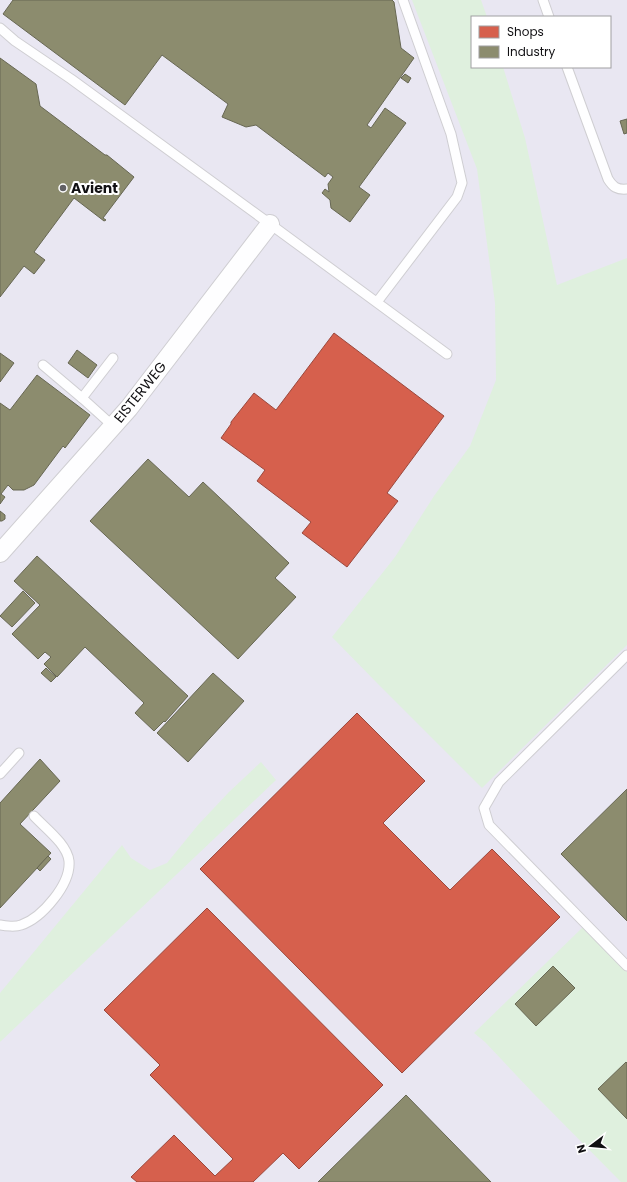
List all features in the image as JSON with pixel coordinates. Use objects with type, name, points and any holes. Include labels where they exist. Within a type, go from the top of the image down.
[{"type":"street","name":"EISTERWEG","points":[[0,553],[129,408],[270,224]]},
{"type":"lane","points":[[377,302],[456,197],[462,183],[451,134],[403,0]]},
{"type":"lane","points":[[543,0],[549,16]]},
{"type":"lane","points":[[0,28],[15,41],[70,79],[447,354]]},
{"type":"lane","points":[[567,68],[608,179],[617,189],[627,189]]},
{"type":"lane","points":[[82,398],[113,358]]},
{"type":"lane","points":[[43,365],[113,426]]},
{"type":"lane","points":[[627,655],[499,782],[484,808],[489,825],[627,966]]},
{"type":"lane","points":[[0,774],[19,753]]},
{"type":"lane","points":[[0,925],[21,925],[37,916],[58,893],[67,877],[69,861],[65,848],[34,816]]},
{"type":"shaded area","points":[[0,0],[627,0],[627,1182],[0,1182]]},
{"type":"green space","points":[[412,0],[481,0],[487,16],[471,16],[471,68],[503,68],[525,138],[557,285],[627,258],[627,645],[482,788],[332,637],[395,557],[434,496],[470,446],[496,380],[495,303],[477,169]]},
{"type":"green space","points":[[261,762],[276,780],[0,1042],[0,993],[122,845],[131,858],[150,870],[167,863],[198,825],[229,792]]},
{"type":"green space","points":[[583,927],[627,972],[627,1182],[621,1182],[485,1042],[474,1033]]},
{"type":"building: Shops","points":[[334,333],[444,416],[387,493],[398,501],[347,567],[302,533],[311,522],[257,481],[265,470],[221,438],[231,422],[254,393],[276,410]]},
{"type":"building: Shops","points":[[357,713],[425,781],[383,823],[450,890],[492,849],[560,917],[402,1073],[200,869]]},
{"type":"building: Shops","points":[[207,908],[383,1085],[299,1169],[283,1153],[253,1182],[137,1182],[131,1177],[174,1135],[215,1176],[233,1159],[150,1075],[160,1065],[104,1010]]},
{"type":"building: Industry","points":[[13,0],[392,0],[394,2],[401,48],[414,58],[367,125],[371,128],[385,108],[406,123],[359,187],[370,195],[350,222],[331,208],[330,200],[322,193],[325,189],[329,192],[328,184],[333,177],[328,173],[325,177],[256,125],[246,127],[222,117],[228,104],[162,55],[125,105],[3,14]]},
{"type":"building: Industry","name":"Avient","points":[[0,58],[36,84],[40,106],[107,155],[134,177],[103,218],[106,220],[104,221],[74,198],[34,252],[45,260],[34,274],[24,266],[0,297]]},
{"type":"building: Industry","points":[[405,74],[411,78],[408,83],[401,78]]},
{"type":"building: Industry","points":[[627,119],[627,133],[624,134],[620,121]]},
{"type":"building: Industry","points":[[77,350],[97,365],[88,378],[68,363]]},
{"type":"building: Industry","points":[[0,353],[14,363],[0,382]]},
{"type":"building: Industry","points":[[37,375],[90,415],[65,448],[63,446],[34,485],[24,490],[13,490],[8,485],[1,494],[5,497],[0,504],[0,403],[10,410]]},
{"type":"building: Industry","points":[[148,459],[189,497],[203,482],[289,563],[275,578],[296,597],[238,659],[90,521]]},
{"type":"building: Industry","points":[[0,511],[5,515],[5,519],[2,521],[0,521]]},
{"type":"building: Industry","points":[[37,556],[188,696],[165,722],[164,721],[154,731],[135,713],[144,703],[85,647],[57,677],[44,664],[51,657],[45,652],[38,659],[12,634],[40,605],[14,581]]},
{"type":"building: Industry","points":[[23,591],[35,603],[12,627],[0,616]]},
{"type":"building: Industry","points":[[46,668],[56,677],[51,682],[41,673]]},
{"type":"building: Industry","points":[[213,673],[244,701],[188,762],[157,733]]},
{"type":"building: Industry","points":[[40,759],[60,781],[20,824],[51,853],[0,908],[0,803]]},
{"type":"building: Industry","points":[[627,789],[627,921],[561,854]]},
{"type":"building: Industry","points":[[48,856],[51,859],[40,871],[37,868]]},
{"type":"building: Industry","points":[[553,966],[575,988],[536,1026],[515,1004]]},
{"type":"building: Industry","points":[[626,1062],[627,1063],[627,1119],[598,1089]]},
{"type":"building: Industry","points":[[406,1095],[491,1182],[318,1182]]},
{"type":"place","name":"Avient","points":[[63,188]]}]
